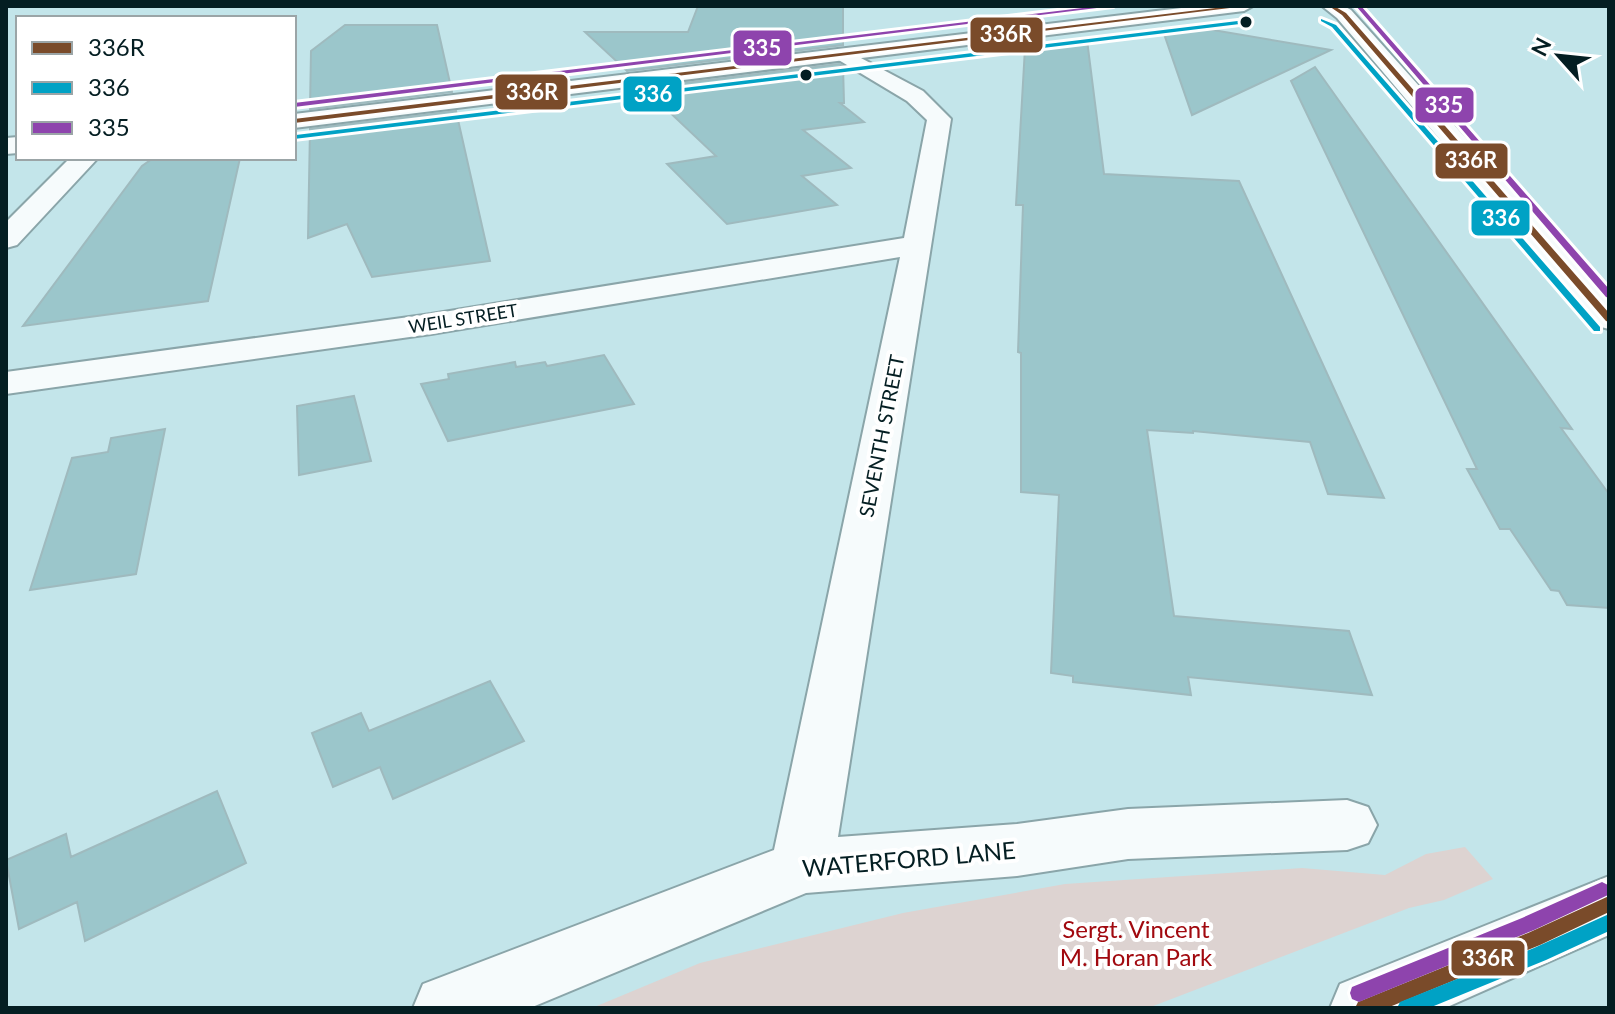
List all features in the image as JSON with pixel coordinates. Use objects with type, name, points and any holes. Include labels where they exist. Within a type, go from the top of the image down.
[{"type":"street","points":[[296,121],[1244,6]]},
{"type":"street","points":[[1331,6],[1344,14],[1609,319]]},
{"type":"street","name":"SEVENTH STREET","points":[[802,867],[939,119],[915,96],[844,55]]},
{"type":"street","points":[[6,239],[83,160]]},
{"type":"street","name":"WEIL STREET","points":[[6,383],[431,324],[918,245]]},
{"type":"street","name":"WATERFORD LANE","points":[[448,1008],[514,979],[802,867],[1017,850],[1128,834],[1347,825]]},
{"type":"street","points":[[1365,1008],[1534,939],[1609,904]]},
{"type":"green space","name":"Sergt. Vincent M. Horan Park","points":[[1465,847],[1493,879],[1444,900],[1409,908],[1148,1008],[592,1008],[700,963],[903,913],[1065,884],[1302,868],[1385,875],[1426,854]]},
{"type":"building","points":[[698,6],[843,6],[843,45],[627,71],[585,32],[688,32]]},
{"type":"building","points":[[345,25],[437,25],[452,92],[310,109],[311,51]]},
{"type":"building","points":[[1162,28],[1213,30],[1331,50],[1192,115]]},
{"type":"building","points":[[1087,40],[1104,174],[1239,181],[1384,498],[1328,494],[1310,442],[1147,430],[1174,616],[1349,631],[1372,695],[1188,677],[1191,695],[1073,682],[1073,676],[1051,673],[1059,495],[1021,492],[1021,353],[1018,352],[1023,205],[1016,205],[1025,48]]},
{"type":"building","points":[[839,64],[843,66],[844,103],[840,103],[864,122],[803,130],[851,168],[802,176],[837,205],[727,224],[667,164],[716,156],[644,88]]},
{"type":"building","points":[[1315,67],[1572,429],[1561,428],[1609,494],[1609,608],[1567,605],[1559,591],[1551,590],[1510,529],[1500,529],[1467,469],[1477,469],[1291,81]]},
{"type":"building","points":[[456,111],[490,261],[372,277],[347,224],[308,238],[310,129]]},
{"type":"building","points":[[151,160],[240,160],[208,301],[23,326],[142,166]]},
{"type":"building","points":[[604,355],[634,404],[448,441],[421,384],[449,379],[448,374],[515,362],[516,367],[545,362],[547,366]]},
{"type":"building","points":[[354,396],[371,461],[299,475],[297,406]]},
{"type":"building","points":[[165,429],[136,574],[30,590],[72,458],[108,452],[111,438]]},
{"type":"building","points":[[490,681],[524,741],[393,799],[380,767],[333,787],[312,733],[361,713],[369,731]]},
{"type":"building","points":[[217,791],[246,863],[85,941],[77,902],[19,929],[6,860],[66,834],[71,857]]},
{"type":"transit line","name":"335","points":[[296,105],[1111,6]]},
{"type":"transit line","name":"336R","points":[[296,121],[1244,6]]},
{"type":"transit line","name":"336R","points":[[1331,6],[1344,14],[1609,319]]},
{"type":"transit line","name":"335","points":[[1358,6],[1609,295]]},
{"type":"transit line","name":"336","points":[[1323,20],[1334,26],[1597,329]]},
{"type":"transit line","name":"336","points":[[296,137],[1246,22]]},
{"type":"transit line","name":"335","points":[[1359,993],[1528,924],[1602,890]]},
{"type":"transit line","name":"336R","points":[[1365,1008],[1534,939],[1609,904]]},
{"type":"transit line","name":"336","points":[[1407,1008],[1540,954],[1609,922]]}]
